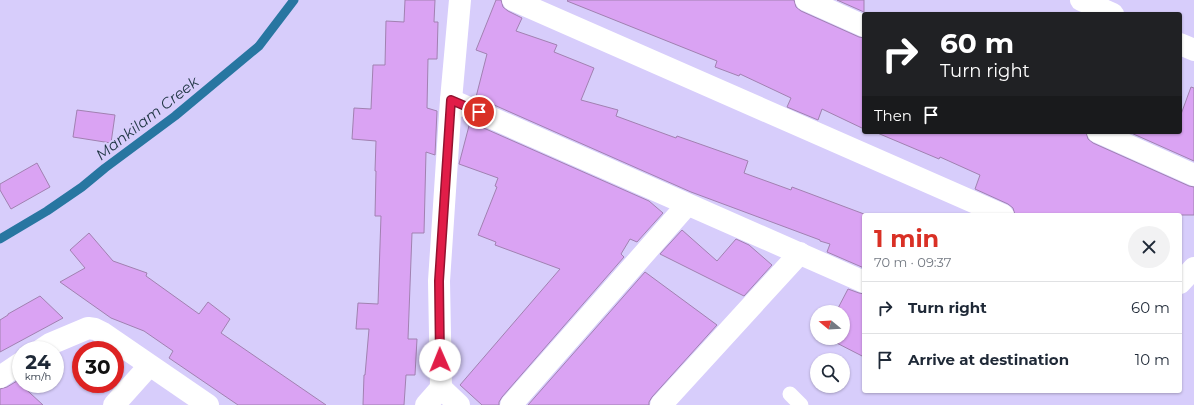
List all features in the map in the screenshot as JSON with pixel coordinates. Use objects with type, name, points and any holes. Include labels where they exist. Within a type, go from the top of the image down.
[{"type":"street","points":[[426,405],[441,388],[439,281],[451,100],[460,0]]},
{"type":"street","points":[[513,0],[998,213]]},
{"type":"street","points":[[806,0],[862,25]]},
{"type":"street","points":[[1081,0],[1108,12]]},
{"type":"street","points":[[1182,45],[1194,50]]},
{"type":"street","points":[[451,100],[862,281]]},
{"type":"street","points":[[1102,134],[1194,175]]},
{"type":"street","points":[[511,405],[688,205]]},
{"type":"street","points":[[661,405],[800,253]]},
{"type":"street","points":[[1182,281],[1194,268]]},
{"type":"street","points":[[57,341],[88,328],[95,329],[208,405]]},
{"type":"street","points":[[114,405],[149,366]]},
{"type":"street","points":[[0,378],[12,369]]},
{"type":"street","points":[[441,388],[459,405]]},
{"type":"lane","points":[[790,394],[801,405]]},
{"type":"building","points":[[405,0],[435,0],[434,22],[438,22],[437,59],[428,59],[427,108],[437,111],[435,155],[426,152],[424,233],[412,233],[408,339],[417,339],[415,375],[406,375],[404,405],[363,405],[364,375],[369,329],[356,329],[358,303],[378,304],[381,216],[375,216],[376,141],[352,139],[354,108],[371,109],[373,65],[385,65],[386,21],[404,22]]},
{"type":"building","points":[[496,0],[501,0],[503,7],[522,18],[516,31],[557,45],[554,52],[594,68],[581,100],[618,110],[616,116],[676,138],[677,136],[748,161],[744,173],[791,190],[792,187],[862,213],[862,267],[827,252],[830,244],[691,192],[476,97],[487,54],[476,50]]},
{"type":"building","points":[[794,0],[796,7],[801,11],[862,38],[862,128],[822,109],[818,120],[787,107],[791,98],[740,74],[739,76],[715,67],[717,61],[567,1]]},
{"type":"building","points":[[837,0],[864,0],[864,12]]},
{"type":"building","points":[[1191,87],[1194,88],[1194,161],[1133,134],[1182,134],[1182,112]]},
{"type":"building","points":[[77,110],[115,115],[111,143],[73,137]]},
{"type":"building","points":[[470,122],[649,201],[663,213],[637,242],[630,239],[621,254],[624,257],[502,397],[499,405],[482,405],[460,385],[560,269],[495,245],[496,242],[478,235],[497,187],[495,186],[498,178],[459,164]]},
{"type":"building","points":[[880,134],[1087,134],[1088,139],[1093,143],[1194,187],[1194,215],[1182,215],[1182,213],[1014,213],[1013,208],[1008,204],[975,189],[980,175],[940,157],[939,159]]},
{"type":"building","points":[[37,163],[50,187],[11,209],[0,190],[0,184]]},
{"type":"building","points":[[682,230],[717,261],[736,239],[749,245],[772,265],[744,296],[660,254]]},
{"type":"building","points":[[89,233],[113,261],[147,273],[146,276],[199,314],[208,302],[230,319],[221,333],[326,405],[238,405],[169,358],[173,351],[144,331],[111,318],[60,282],[85,268],[70,250]]},
{"type":"building","points":[[645,272],[717,325],[652,397],[649,405],[528,405]]},
{"type":"building","points":[[848,289],[862,294],[862,356],[841,345],[850,345],[850,305],[840,305]]},
{"type":"building","points":[[40,296],[63,318],[20,341],[12,341],[12,346],[0,352],[0,320]]},
{"type":"building","points":[[12,384],[12,393],[30,393],[43,405],[0,405],[0,389]]},
{"type":"waterway","name":"Mankilam Creek","points":[[0,239],[47,211],[82,187],[175,116],[259,46],[294,0]]},
{"type":"route","points":[[440,360],[439,281],[451,100],[479,112]]}]
